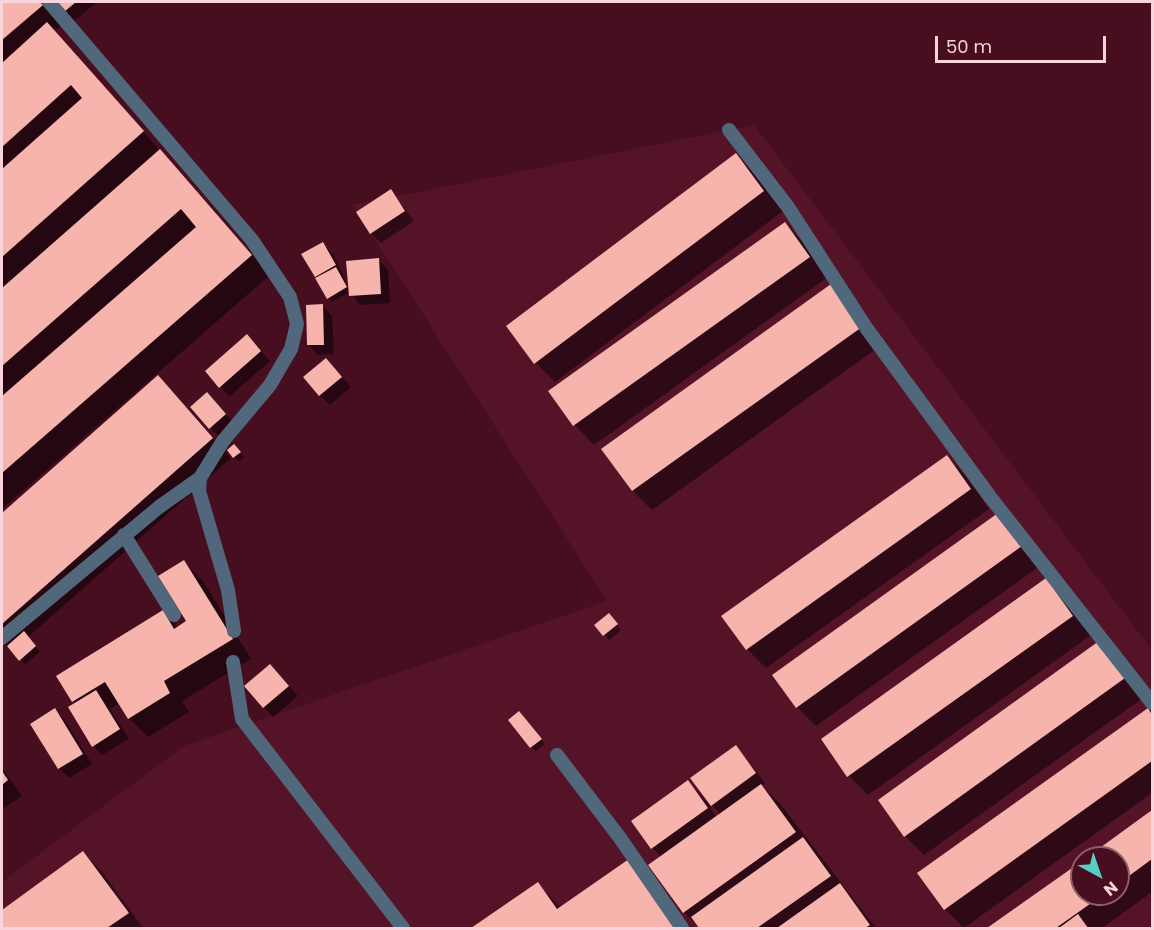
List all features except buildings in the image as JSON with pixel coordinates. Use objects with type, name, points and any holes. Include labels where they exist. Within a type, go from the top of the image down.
[{"type":"lane","points":[[2,639],[124,535],[200,478],[223,441],[270,385],[291,349],[297,324],[290,297],[252,240],[50,2]]},
{"type":"lane","points":[[729,130],[788,207],[867,329],[984,489],[1152,703]]},
{"type":"lane","points":[[200,478],[199,491],[228,590],[234,632]]},
{"type":"lane","points":[[124,535],[174,615]]},
{"type":"lane","points":[[233,662],[242,718],[403,928]]},
{"type":"lane","points":[[557,755],[620,838],[682,928]]},
{"type":"shaded area","points":[[754,125],[1152,650],[1152,928],[2,928],[2,882],[184,746],[607,601],[353,205]]}]
